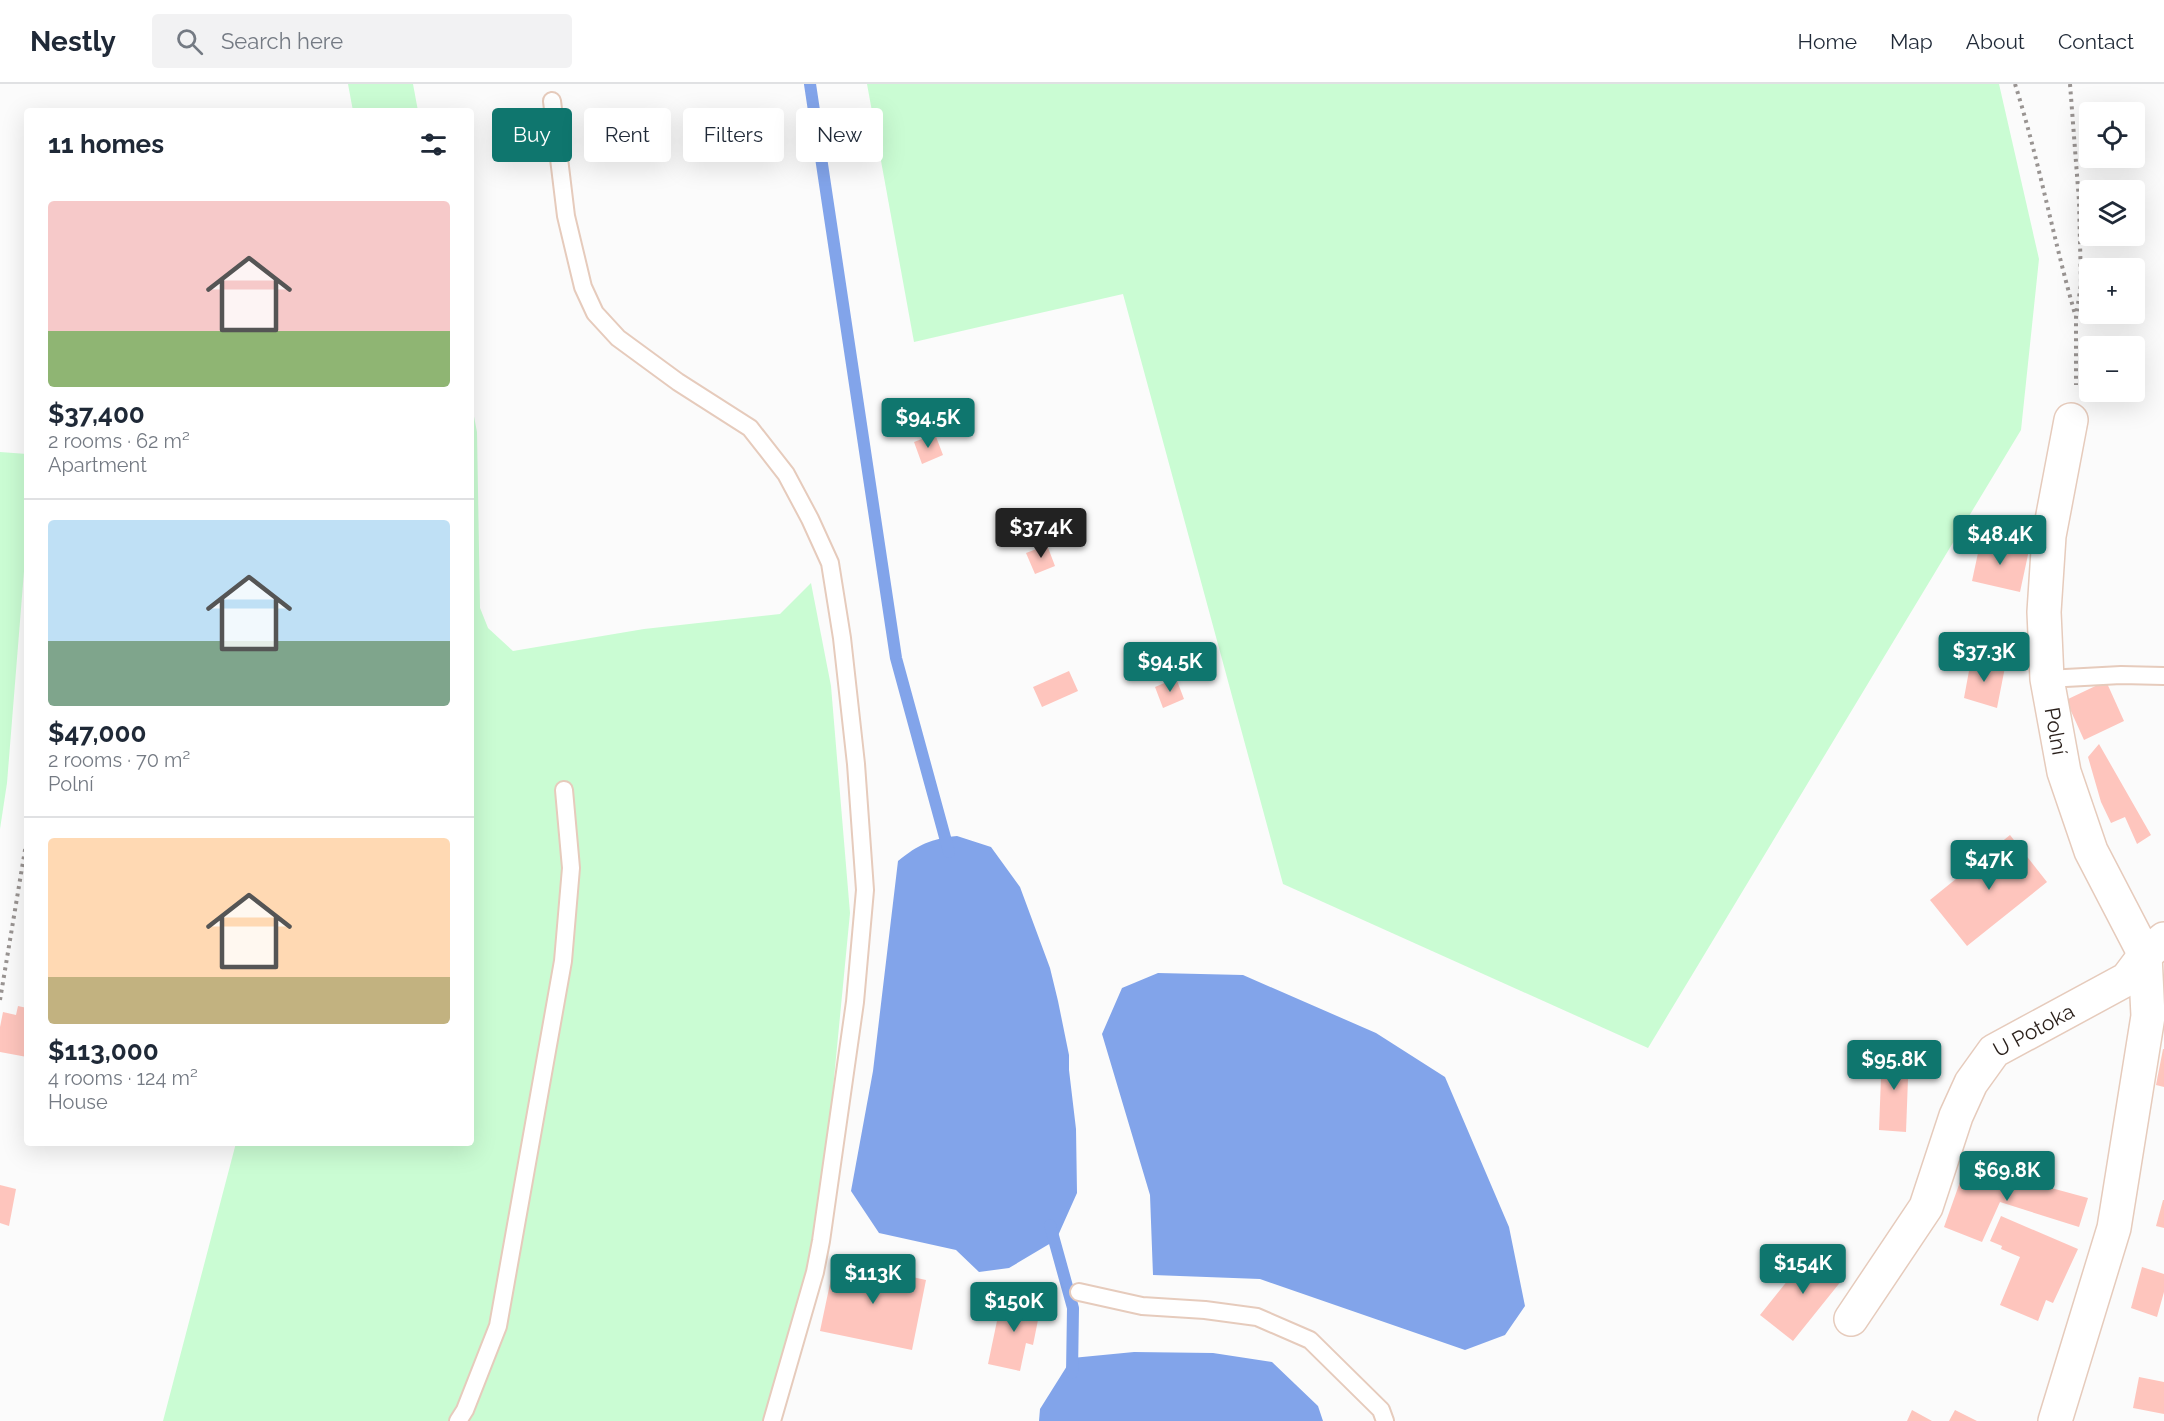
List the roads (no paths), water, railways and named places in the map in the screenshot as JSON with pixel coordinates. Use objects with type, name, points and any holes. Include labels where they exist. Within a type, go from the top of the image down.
[{"type":"street","name":"Polní","points":[[2071,420],[2049,536],[2044,612],[2047,679],[2064,772],[2091,851],[2154,947]]},
{"type":"street","name":"U Potoka","points":[[1851,1319],[1926,1207],[1956,1116],[1971,1083],[1994,1051],[2127,979],[2154,947]]},
{"type":"street","points":[[2055,1421],[2114,1228],[2148,1016],[2154,947]]},
{"type":"lane","points":[[552,101],[566,216],[583,287],[595,313],[618,338],[678,382],[750,428],[786,474],[830,563],[842,638],[856,764],[865,890],[855,1002],[821,1241],[815,1272],[772,1421]]},
{"type":"lane","points":[[2047,679],[2121,675],[2164,676]]},
{"type":"lane","points":[[458,1421],[465,1410],[498,1326],[563,961],[571,868],[564,790]]},
{"type":"lane","points":[[1079,1292],[1142,1306],[1205,1310],[1257,1317],[1310,1340],[1381,1410],[1385,1421]]},
{"type":"water","points":[[957,836],[991,847],[1020,887],[1050,968],[1058,1001],[1069,1055],[1076,1129],[1077,1193],[1056,1240],[1009,1268],[979,1272],[956,1250],[879,1233],[851,1191],[873,1071],[898,861],[926,843]]},
{"type":"water","points":[[1158,973],[1243,975],[1376,1033],[1445,1077],[1509,1227],[1525,1306],[1505,1335],[1465,1350],[1260,1279],[1153,1275],[1150,1195],[1102,1034],[1122,988]]},
{"type":"water","points":[[1134,1352],[1213,1353],[1272,1362],[1318,1406],[1323,1421],[1039,1421],[1040,1409],[1072,1358]]},
{"type":"waterway","points":[[810,84],[896,658],[949,852]]},
{"type":"waterway","points":[[1050,1225],[1073,1308],[1072,1373]]}]
